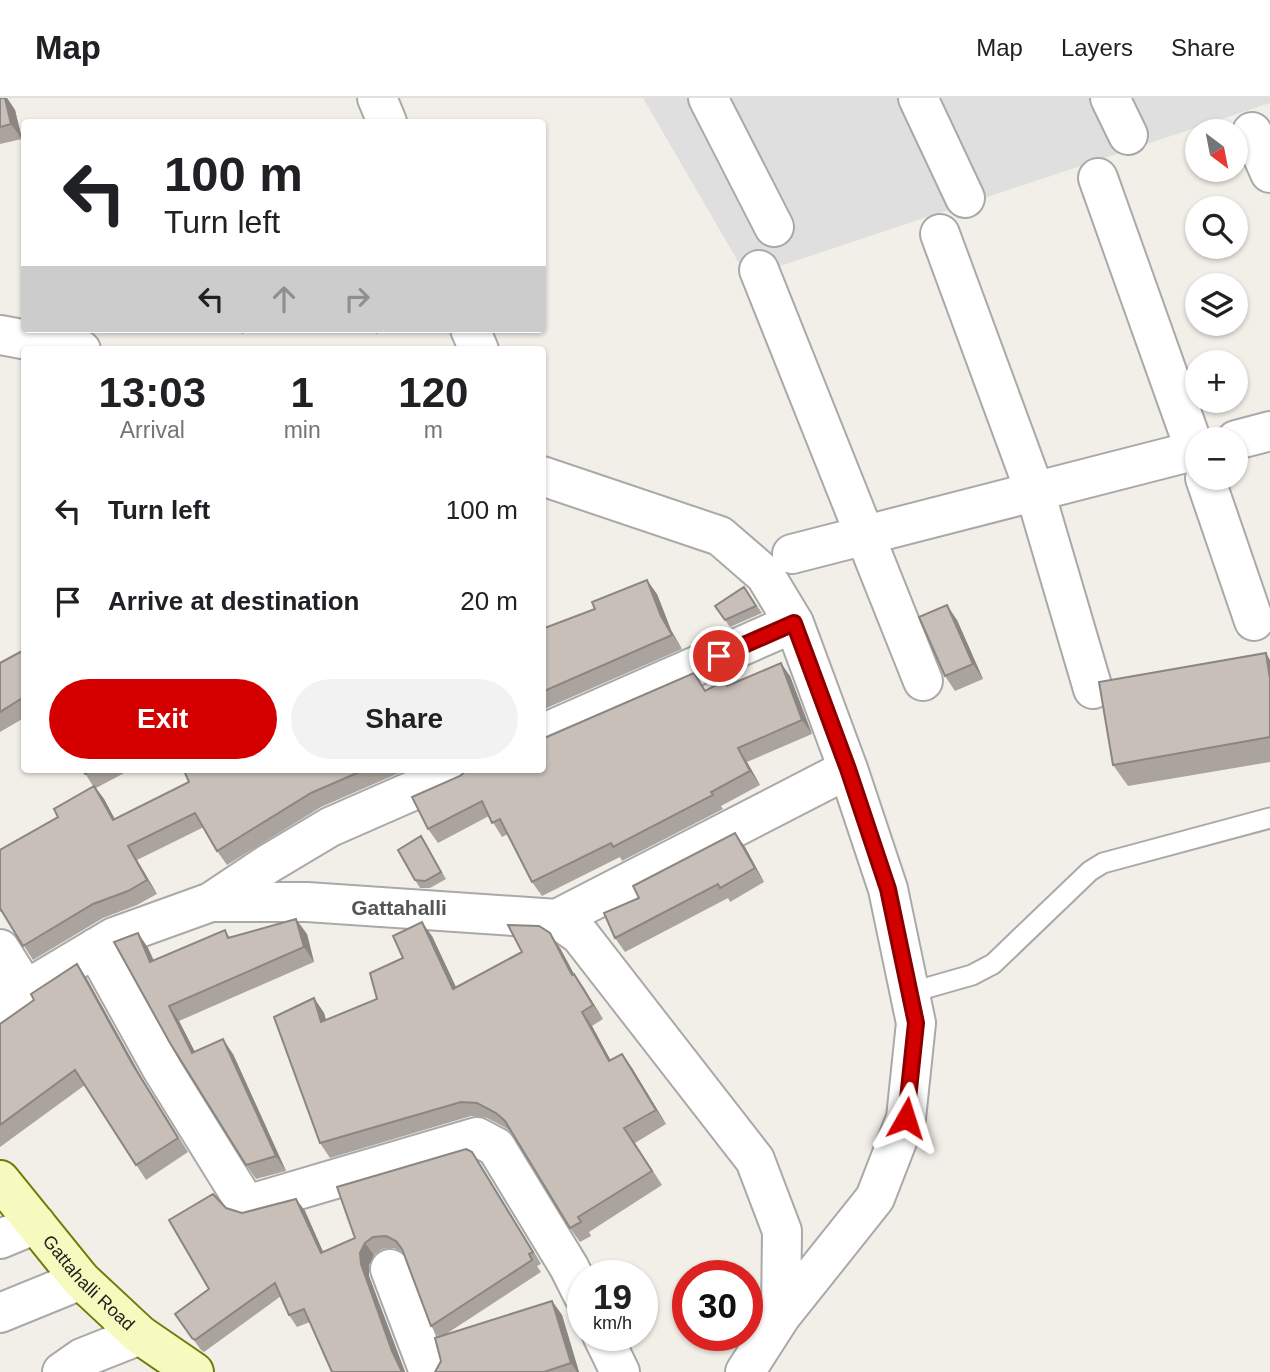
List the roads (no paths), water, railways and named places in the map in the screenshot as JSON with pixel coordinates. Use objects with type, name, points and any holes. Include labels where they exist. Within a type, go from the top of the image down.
[{"type":"main road","name":"Gattahalli Road","points":[[0,1180],[81,1280],[140,1335],[192,1372]]},
{"type":"street","points":[[377,98],[386,119]]},
{"type":"street","points":[[708,98],[774,227]]},
{"type":"street","points":[[918,98],[965,198]]},
{"type":"street","points":[[1110,98],[1128,135]]},
{"type":"street","points":[[1252,132],[1270,173]]},
{"type":"street","points":[[1098,178],[1187,427]]},
{"type":"street","points":[[940,234],[1035,492],[1093,689]]},
{"type":"street","points":[[760,270],[923,681]]},
{"type":"street","points":[[0,335],[59,346]]},
{"type":"street","points":[[1248,437],[1270,431]]},
{"type":"street","points":[[792,554],[1035,492],[1185,462]]},
{"type":"street","points":[[546,477],[720,537],[765,575],[794,623],[848,769],[888,889],[916,1023],[906,1118],[875,1198],[780,1316],[745,1372]]},
{"type":"street","points":[[1209,490],[1254,621]]},
{"type":"street","points":[[546,732],[794,623]]},
{"type":"street","points":[[557,919],[848,769]]},
{"type":"street","points":[[0,949],[13,997],[114,937],[211,902],[330,827],[453,773]]},
{"type":"street","points":[[211,902],[307,902],[557,919],[580,935],[755,1160],[782,1231],[780,1316]]},
{"type":"street","points":[[95,948],[163,1069],[242,1198],[248,1203],[477,1137],[496,1147],[567,1264]]},
{"type":"street","points":[[0,1239],[36,1224]]},
{"type":"street","points":[[390,1269],[429,1372]]},
{"type":"street","points":[[0,1313],[81,1280]]},
{"type":"street","points":[[62,1372],[82,1359],[140,1335]]},
{"type":"street","points":[[610,1351],[620,1372]]},
{"type":"lane","points":[[909,993],[972,975],[993,964],[1090,872],[1103,863],[1270,818]]},
{"type":"district","name":"Gattahalli","points":[[399,908]]}]
